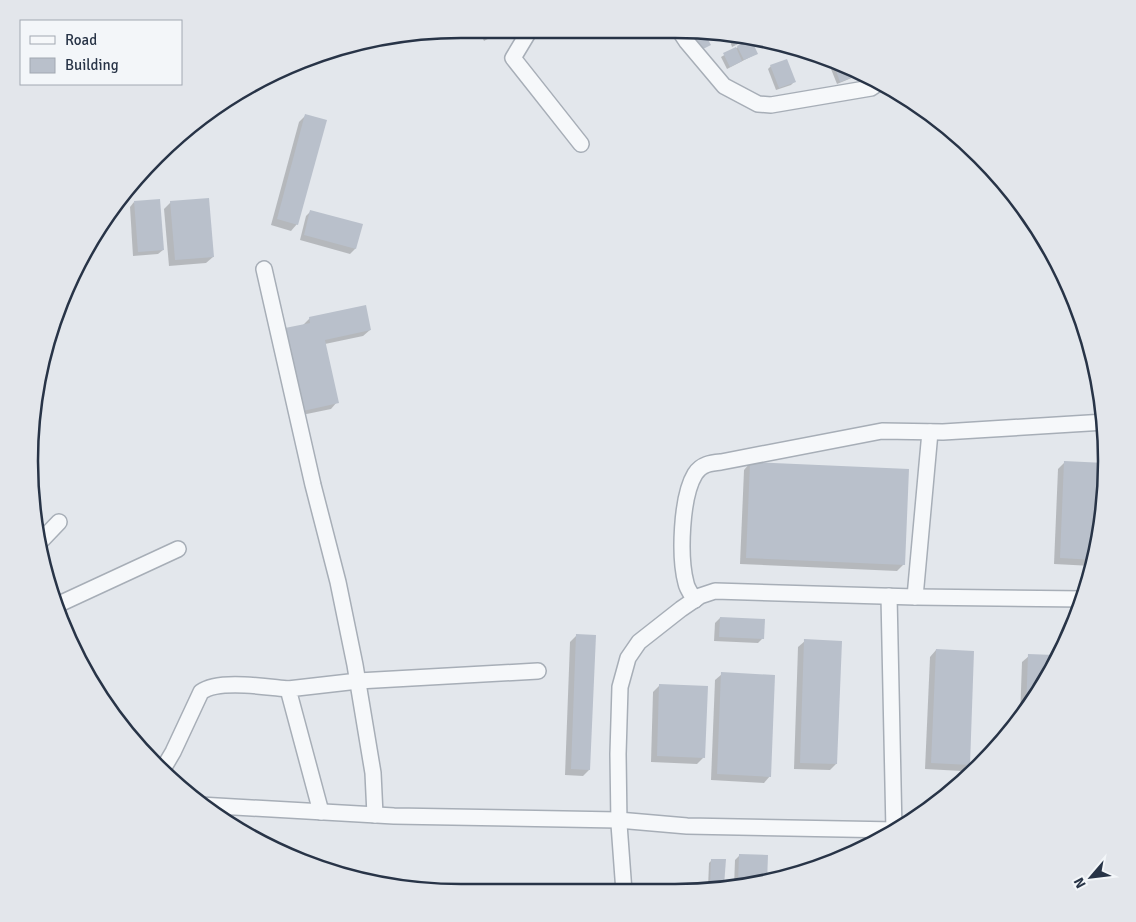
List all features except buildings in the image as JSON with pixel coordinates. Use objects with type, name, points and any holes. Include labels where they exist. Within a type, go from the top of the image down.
[{"type":"street","points":[[525,38],[513,58],[581,144]]},
{"type":"street","points":[[684,38],[724,86],[758,104],[771,105],[873,87]]},
{"type":"street","points":[[264,269],[313,484],[338,582],[358,681],[373,773],[375,815]]},
{"type":"street","points":[[695,600],[686,585],[682,554],[685,500],[695,473],[707,464],[882,431],[930,432],[1097,422]]},
{"type":"street","points":[[916,597],[930,432]]},
{"type":"street","points":[[45,537],[59,522]]},
{"type":"street","points":[[63,604],[178,549]]},
{"type":"street","points":[[623,884],[618,820],[620,687],[628,658],[639,642],[695,600],[715,591],[916,597],[1075,599]]},
{"type":"street","points":[[889,596],[895,823]]},
{"type":"street","points":[[166,764],[201,692],[207,687],[221,684],[288,689],[358,681],[538,670]]},
{"type":"street","points":[[288,689],[321,812]]},
{"type":"street","points":[[216,806],[375,815],[618,820],[687,826],[884,830]]}]
